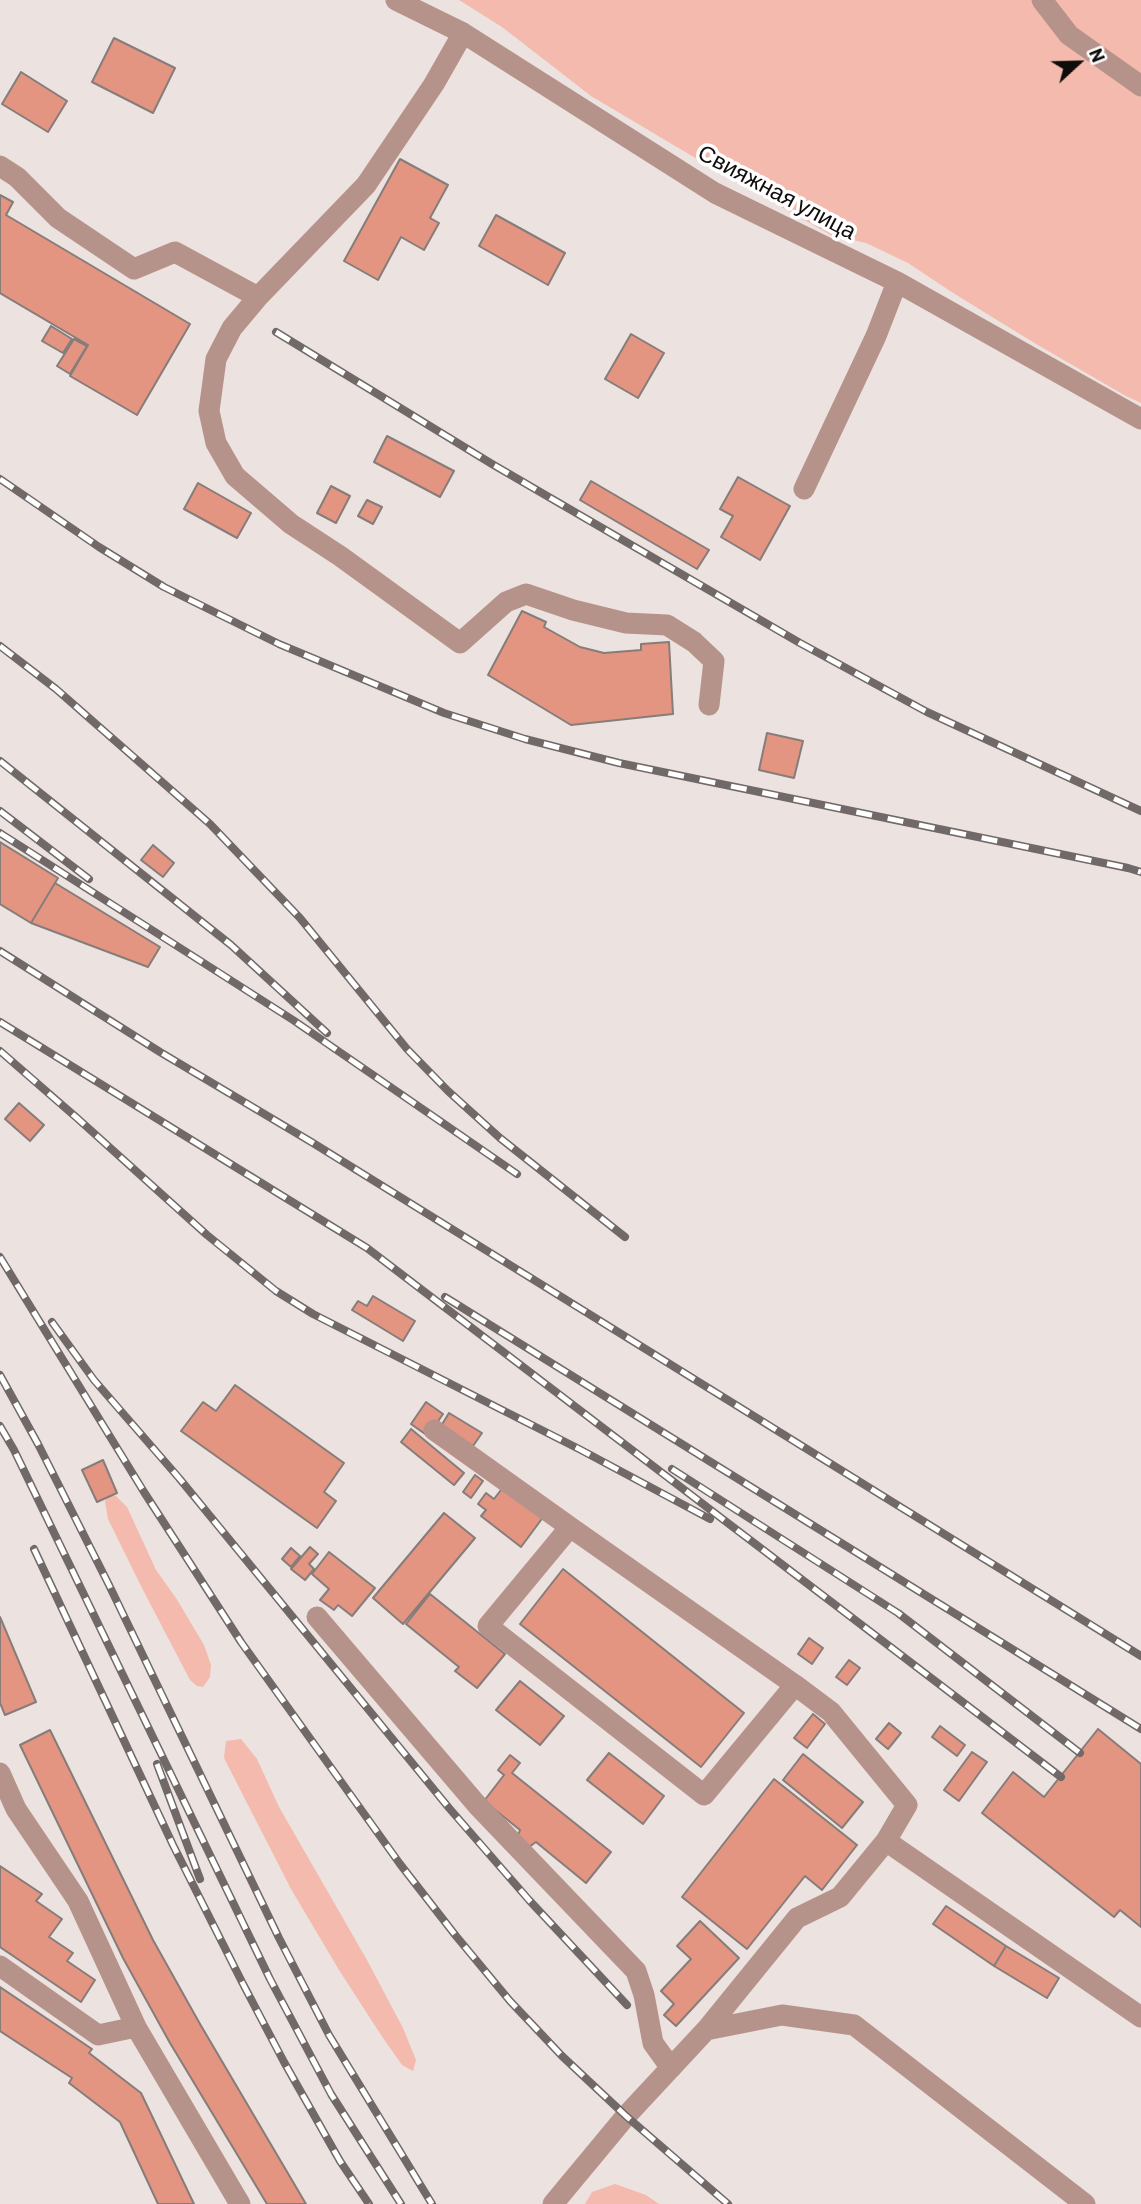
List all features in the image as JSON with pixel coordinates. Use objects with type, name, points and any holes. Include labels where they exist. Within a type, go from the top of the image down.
[{"type":"street","name":"Свияжная улица","points":[[396,0],[463,33],[715,193],[897,282],[1141,419]]},
{"type":"street","points":[[1042,0],[1069,35],[1141,86]]},
{"type":"street","points":[[463,33],[434,84],[366,185],[258,297],[232,328],[216,359],[209,411],[216,443],[235,476],[291,524],[460,643],[506,602],[526,594],[573,610],[626,623],[667,625],[695,642],[714,661],[709,705]]},
{"type":"street","points":[[0,166],[17,177],[58,218],[134,268],[175,252],[258,297]]},
{"type":"street","points":[[804,489],[876,337],[897,282]]},
{"type":"street","points":[[434,1430],[831,1712],[907,1805],[886,1841],[840,1897],[797,1918],[706,2030],[626,2116],[553,2204]]},
{"type":"street","points":[[570,1527],[488,1626],[704,1795],[795,1685]]},
{"type":"street","points":[[317,1616],[478,1806],[636,1971],[644,1995],[653,2043],[671,2068]]},
{"type":"street","points":[[0,1773],[8,1809],[78,1901],[136,2027],[240,2204]]},
{"type":"street","points":[[886,1841],[1141,2017]]},
{"type":"street","points":[[0,1966],[98,2035],[136,2027]]},
{"type":"street","points":[[706,2030],[782,2015],[853,2025],[1085,2204]]},
{"type":"shaded area","points":[[459,0],[1141,0],[1141,403],[1036,344],[908,263],[866,243],[831,235],[719,172],[591,96],[502,27]]},
{"type":"shaded area","points":[[109,1496],[116,1496],[127,1507],[156,1570],[204,1645],[211,1665],[210,1677],[203,1687],[190,1680],[108,1519],[105,1501]]},
{"type":"shaded area","points":[[241,1739],[257,1759],[279,1807],[403,2028],[416,2060],[413,2071],[402,2065],[381,2035],[291,1889],[224,1758],[226,1741]]},
{"type":"shaded area","points":[[615,2184],[646,2195],[659,2204],[585,2204],[592,2192]]},
{"type":"building","points":[[114,38],[175,68],[153,113],[92,82]]},
{"type":"building","points":[[21,72],[67,101],[48,132],[2,104]]},
{"type":"building","points":[[400,159],[448,185],[430,218],[439,223],[424,250],[401,237],[378,280],[344,261]]},
{"type":"building","points":[[0,195],[13,202],[6,215],[190,324],[137,415],[70,376],[88,345],[0,293]]},
{"type":"building","points":[[496,215],[565,253],[548,285],[479,246]]},
{"type":"building","points":[[51,326],[72,339],[63,353],[42,341]]},
{"type":"building","points":[[631,334],[664,353],[638,398],[605,379]]},
{"type":"building","points":[[74,339],[87,346],[70,374],[57,366]]},
{"type":"building","points":[[387,436],[454,471],[440,497],[374,462]]},
{"type":"building","points":[[738,477],[790,506],[760,560],[721,537],[733,516],[720,509]]},
{"type":"building","points":[[591,481],[709,550],[697,569],[580,500]]},
{"type":"building","points":[[198,483],[251,513],[237,538],[184,509]]},
{"type":"building","points":[[331,486],[350,496],[336,523],[317,513]]},
{"type":"building","points":[[367,500],[382,507],[373,524],[358,516]]},
{"type":"building","points":[[522,611],[546,622],[544,627],[580,647],[604,653],[641,650],[641,644],[669,642],[673,714],[571,725],[488,675]]},
{"type":"building","points":[[767,733],[803,741],[794,778],[759,770]]},
{"type":"building","points":[[0,842],[58,878],[31,923],[0,904]]},
{"type":"building","points":[[153,845],[174,863],[163,877],[141,860]]},
{"type":"building","points":[[55,883],[160,947],[148,967],[31,923]]},
{"type":"building","points":[[19,1103],[44,1125],[30,1141],[5,1119]]},
{"type":"building","points":[[373,1296],[415,1321],[403,1341],[352,1310],[358,1301],[367,1306]]},
{"type":"building","points":[[235,1385],[344,1463],[324,1492],[336,1501],[317,1528],[181,1431],[203,1402],[216,1411]]},
{"type":"building","points":[[426,1402],[443,1414],[428,1436],[411,1424]]},
{"type":"building","points":[[449,1413],[482,1433],[473,1446],[441,1426]]},
{"type":"building","points":[[411,1429],[464,1473],[454,1485],[401,1442]]},
{"type":"building","points":[[103,1460],[117,1493],[97,1502],[82,1470]]},
{"type":"building","points":[[475,1475],[483,1481],[471,1498],[463,1492]]},
{"type":"building","points":[[504,1486],[544,1516],[521,1547],[481,1516],[486,1510],[478,1504],[486,1493],[494,1499]]},
{"type":"building","points":[[444,1513],[475,1538],[403,1624],[373,1598]]},
{"type":"building","points":[[310,1547],[318,1554],[309,1564],[314,1569],[305,1580],[291,1569]]},
{"type":"building","points":[[291,1548],[300,1556],[291,1567],[282,1559]]},
{"type":"building","points":[[329,1552],[375,1588],[352,1616],[338,1605],[334,1610],[320,1600],[329,1589],[312,1574]]},
{"type":"building","points":[[563,1569],[744,1713],[701,1767],[520,1624]]},
{"type":"building","points":[[430,1594],[505,1654],[477,1688],[455,1671],[459,1667],[406,1624]]},
{"type":"building","points":[[0,1617],[36,1702],[5,1715],[0,1703]]},
{"type":"building","points":[[809,1638],[823,1648],[812,1664],[798,1654]]},
{"type":"building","points":[[849,1660],[860,1668],[847,1685],[836,1677]]},
{"type":"building","points":[[520,1681],[564,1716],[540,1745],[496,1710]]},
{"type":"building","points":[[813,1714],[825,1724],[807,1748],[794,1738]]},
{"type":"building","points":[[889,1723],[901,1733],[888,1749],[876,1739]]},
{"type":"building","points":[[940,1726],[965,1745],[957,1756],[932,1737]]},
{"type":"building","points":[[1098,1729],[1141,1764],[1141,1927],[1120,1910],[1114,1917],[982,1813],[1013,1772],[1044,1797]]},
{"type":"building","points":[[50,1730],[153,1940],[306,2204],[267,2204],[170,2043],[123,1958],[20,1745]]},
{"type":"building","points":[[972,1752],[987,1762],[959,1801],[944,1790]]},
{"type":"building","points":[[609,1753],[664,1796],[643,1824],[587,1780]]},
{"type":"building","points":[[803,1754],[863,1802],[842,1828],[783,1780]]},
{"type":"building","points":[[510,1755],[520,1763],[512,1773],[611,1852],[586,1883],[536,1842],[529,1847],[517,1838],[520,1830],[484,1801],[504,1775],[498,1770]]},
{"type":"building","points":[[774,1779],[857,1845],[822,1890],[805,1876],[747,1949],[682,1897]]},
{"type":"building","points":[[0,1866],[42,1894],[36,1901],[62,1919],[49,1937],[73,1953],[67,1961],[95,1980],[81,2002],[0,1947]]},
{"type":"building","points":[[946,1906],[1006,1946],[994,1966],[933,1924]]},
{"type":"building","points":[[700,1921],[739,1958],[676,2026],[664,2015],[674,2004],[661,1991],[691,1959],[677,1946]]},
{"type":"building","points":[[1006,1946],[1059,1978],[1047,1998],[994,1966]]},
{"type":"building","points":[[0,1987],[92,2049],[89,2053],[141,2093],[194,2204],[158,2204],[120,2122],[69,2083],[72,2078],[0,2031]]},
{"type":"railway","points":[[276,332],[492,464],[800,643],[927,712],[1141,811]]},
{"type":"railway","points":[[0,479],[99,547],[164,587],[279,644],[444,713],[525,739],[619,763],[1141,872]]},
{"type":"railway","points":[[0,646],[56,689],[210,824],[300,918],[407,1049],[448,1091],[500,1138],[625,1237]]},
{"type":"railway","points":[[0,761],[231,945],[327,1033]]},
{"type":"railway","points":[[0,811],[89,879]]},
{"type":"railway","points":[[0,833],[293,1020],[517,1174]]},
{"type":"railway","points":[[0,951],[1141,1656]]},
{"type":"railway","points":[[0,1022],[367,1248],[1061,1777]]},
{"type":"railway","points":[[0,1051],[207,1235],[276,1291],[313,1314],[581,1450],[710,1519]]},
{"type":"railway","points":[[0,1257],[144,1492],[241,1642],[400,1864],[510,2001],[562,2056],[626,2116],[728,2204]]},
{"type":"railway","points":[[445,1297],[1141,1729]]},
{"type":"railway","points":[[52,1322],[94,1380],[179,1478],[449,1808],[529,1900],[627,2005]]},
{"type":"railway","points":[[0,1375],[109,1585],[279,1938],[329,2035],[432,2204]]},
{"type":"railway","points":[[0,1426],[270,1979],[331,2094],[401,2204]]},
{"type":"railway","points":[[672,1469],[898,1613],[1080,1753]]},
{"type":"railway","points":[[34,1549],[173,1845],[242,1982],[340,2161],[369,2204]]},
{"type":"railway","points":[[157,1764],[200,1879]]}]
